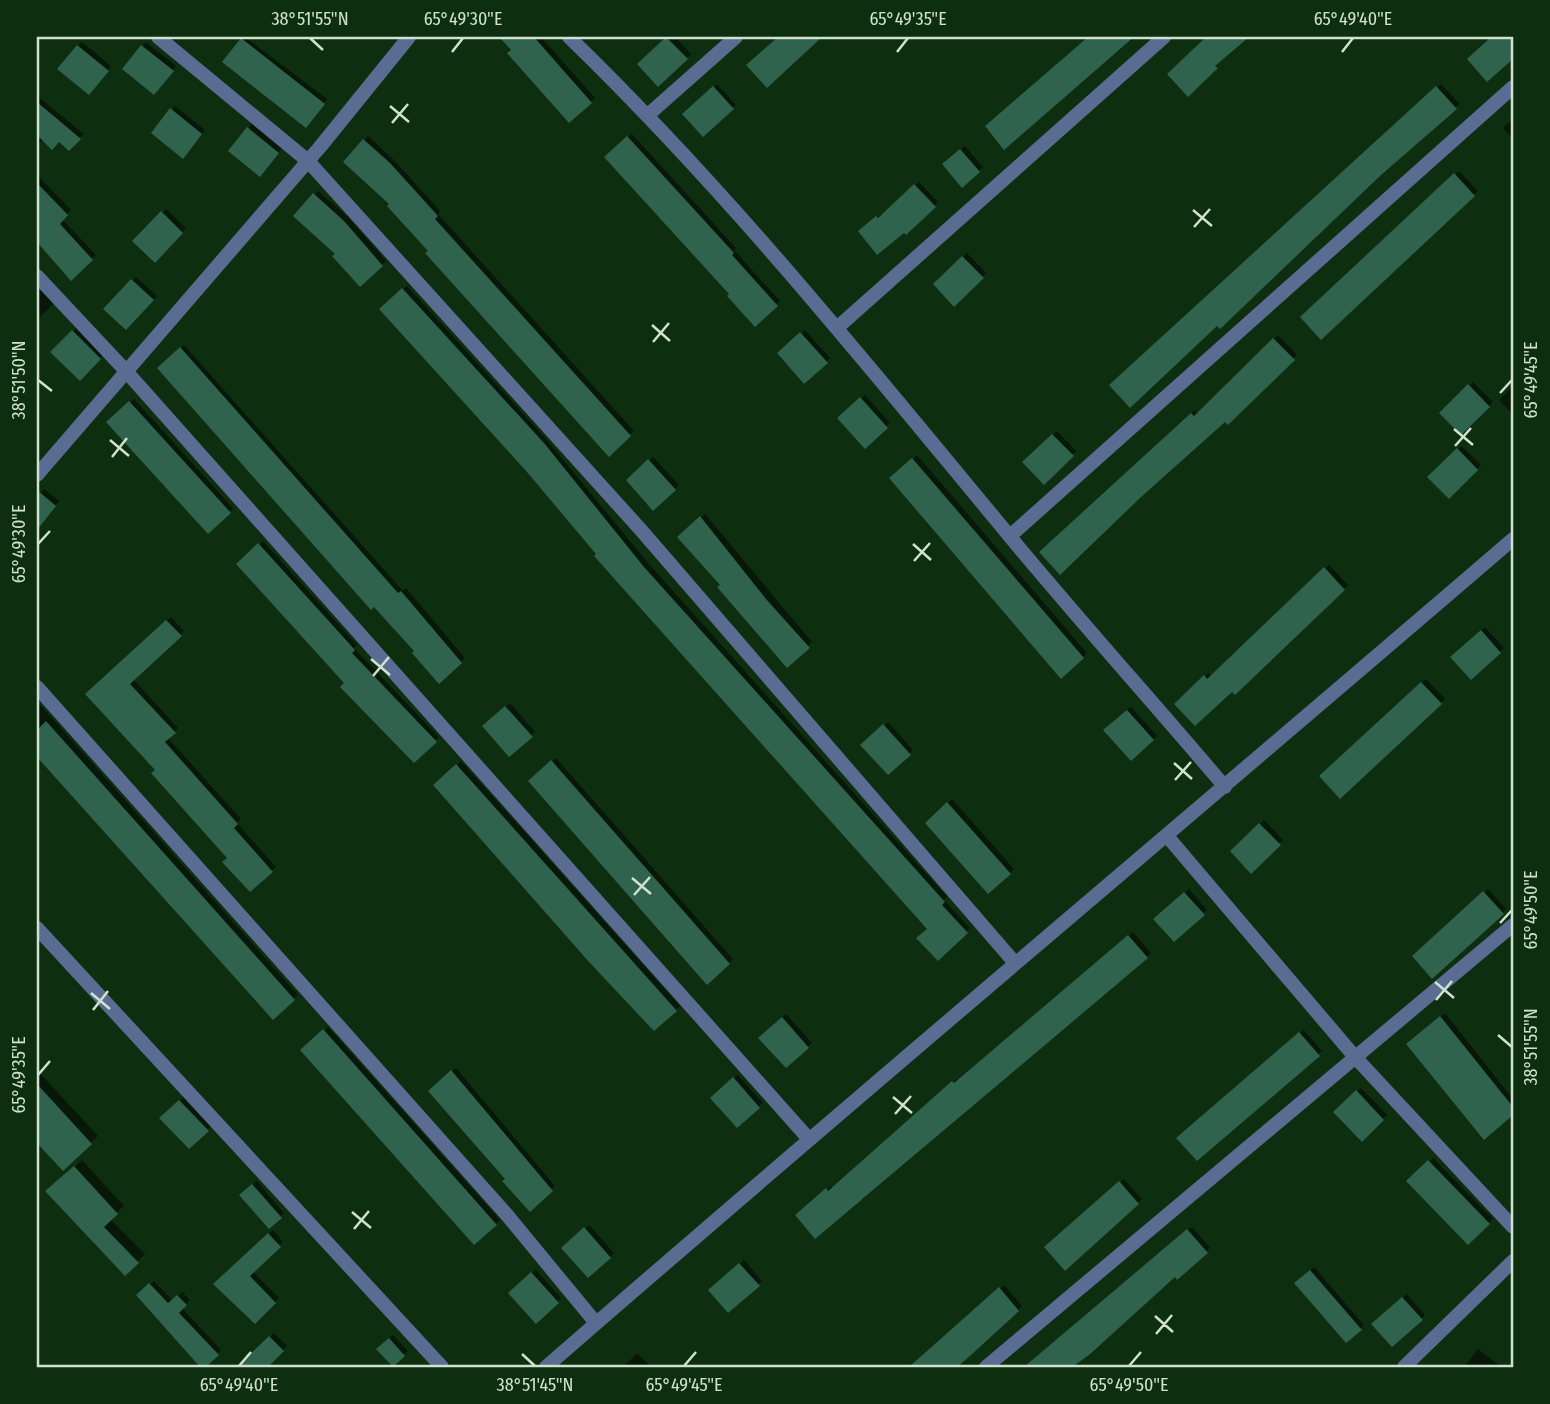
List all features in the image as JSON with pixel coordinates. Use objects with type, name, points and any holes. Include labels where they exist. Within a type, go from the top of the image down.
[{"type":"street","points":[[158,37],[308,161],[641,530],[1015,963]]},
{"type":"street","points":[[37,475],[308,161],[409,37]]},
{"type":"street","points":[[569,37],[649,114],[838,327],[1010,536],[1225,787]]},
{"type":"street","points":[[649,114],[736,37]]},
{"type":"street","points":[[838,327],[1164,37]]},
{"type":"street","points":[[1010,536],[1513,87]]},
{"type":"street","points":[[37,276],[125,370],[808,1138]]},
{"type":"street","points":[[546,1367],[808,1138],[1225,787],[1513,539]]},
{"type":"street","points":[[37,687],[507,1215],[596,1323]]},
{"type":"street","points":[[1167,836],[1355,1057],[1513,1227]]},
{"type":"street","points":[[986,1367],[1513,925]]},
{"type":"street","points":[[37,928],[442,1367]]},
{"type":"street","points":[[1404,1367],[1513,1261]]},
{"type":"building","points":[[499,37],[534,37],[592,103],[569,123],[507,53],[511,50]]},
{"type":"building","points":[[666,37],[688,59],[658,87],[637,64]]},
{"type":"building","points":[[778,37],[822,37],[767,88],[746,65]]},
{"type":"building","points":[[1088,37],[1134,37],[1004,150],[985,126]]},
{"type":"building","points":[[1206,37],[1249,37],[1215,66],[1218,68],[1188,97],[1167,74]]},
{"type":"building","points":[[1491,37],[1513,37],[1513,59],[1487,82],[1467,59]]},
{"type":"building","points":[[241,38],[325,104],[306,128],[222,62]]},
{"type":"building","points":[[77,45],[109,71],[89,95],[57,69]]},
{"type":"building","points":[[141,45],[174,71],[154,95],[122,69]]},
{"type":"building","points":[[713,86],[734,109],[703,137],[682,114]]},
{"type":"building","points":[[1436,86],[1457,109],[1381,175],[1220,329],[1217,326],[1130,408],[1109,385]]},
{"type":"building","points":[[37,102],[81,139],[69,151],[59,142],[52,150],[37,135]]},
{"type":"building","points":[[170,108],[202,134],[183,159],[151,133]]},
{"type":"building","points":[[247,127],[279,153],[260,177],[228,151]]},
{"type":"building","points":[[627,136],[734,253],[732,255],[778,306],[755,327],[727,296],[729,294],[604,157]]},
{"type":"building","points":[[363,139],[390,163],[438,216],[435,219],[631,436],[609,457],[425,253],[428,251],[387,206],[389,204],[343,162]]},
{"type":"building","points":[[960,149],[980,172],[962,188],[942,164]]},
{"type":"building","points":[[1454,173],[1475,196],[1321,340],[1300,317]]},
{"type":"building","points":[[37,183],[68,215],[60,224],[93,260],[71,281],[37,242]]},
{"type":"building","points":[[914,184],[936,207],[906,235],[904,233],[877,255],[858,231],[876,216],[878,218]]},
{"type":"building","points":[[313,193],[344,221],[383,266],[360,287],[332,256],[335,254],[293,216]]},
{"type":"building","points":[[161,211],[183,233],[155,263],[132,241]]},
{"type":"building","points":[[962,256],[984,278],[954,307],[933,284]]},
{"type":"building","points":[[131,279],[154,300],[126,330],[103,309]]},
{"type":"building","points":[[402,288],[544,443],[644,567],[945,902],[942,905],[968,933],[938,961],[916,938],[927,929],[594,556],[596,554],[527,472],[379,309]]},
{"type":"building","points":[[72,330],[101,359],[80,381],[50,352]]},
{"type":"building","points":[[800,332],[828,363],[804,384],[777,353]]},
{"type":"building","points":[[1273,338],[1295,360],[1228,425],[1225,422],[1140,498],[1060,575],[1039,552],[1191,413],[1194,416]]},
{"type":"building","points":[[180,347],[398,593],[401,591],[462,663],[439,684],[412,653],[414,651],[374,607],[371,610],[157,368]]},
{"type":"building","points":[[1468,384],[1490,407],[1461,435],[1439,413]]},
{"type":"building","points":[[860,397],[888,428],[865,449],[837,418]]},
{"type":"building","points":[[129,401],[231,513],[208,534],[106,422]]},
{"type":"building","points":[[1052,434],[1074,456],[1044,485],[1022,462]]},
{"type":"building","points":[[1457,448],[1478,470],[1449,499],[1427,477]]},
{"type":"building","points":[[912,458],[1084,658],[1061,679],[889,478]]},
{"type":"building","points":[[648,459],[676,490],[653,511],[626,480]]},
{"type":"building","points":[[37,490],[56,506],[37,530]]},
{"type":"building","points":[[700,516],[766,599],[810,648],[787,668],[677,537]]},
{"type":"building","points":[[258,543],[355,650],[352,653],[437,742],[414,763],[340,687],[344,683],[236,564]]},
{"type":"building","points":[[1324,567],[1345,590],[1235,695],[1232,692],[1195,726],[1174,704],[1204,675],[1207,679]]},
{"type":"building","points":[[166,620],[182,636],[130,684],[176,733],[165,742],[238,824],[234,828],[273,872],[250,892],[222,862],[227,858],[151,773],[155,770],[85,694]]},
{"type":"building","points":[[1481,630],[1501,653],[1471,680],[1450,657]]},
{"type":"building","points":[[1421,682],[1442,704],[1340,799],[1319,776]]},
{"type":"building","points":[[505,706],[533,737],[509,757],[482,726]]},
{"type":"building","points":[[1127,710],[1154,740],[1131,761],[1103,730]]},
{"type":"building","points":[[46,721],[295,1000],[273,1020],[37,757],[37,730]]},
{"type":"building","points":[[883,724],[911,755],[888,775],[860,745]]},
{"type":"building","points":[[551,760],[730,964],[707,985],[528,781]]},
{"type":"building","points":[[456,764],[677,1011],[654,1031],[590,963],[433,785]]},
{"type":"building","points":[[947,802],[1011,874],[988,894],[925,823]]},
{"type":"building","points":[[1259,823],[1281,845],[1251,874],[1230,851]]},
{"type":"building","points":[[1483,891],[1504,914],[1432,979],[1412,956]]},
{"type":"building","points":[[1184,892],[1205,915],[1174,942],[1153,919]]},
{"type":"building","points":[[1128,935],[1148,958],[815,1239],[795,1215],[826,1188],[828,1191],[952,1081],[954,1083]]},
{"type":"building","points":[[1440,1016],[1513,1107],[1513,1115],[1484,1140],[1406,1044]]},
{"type":"building","points":[[782,1017],[809,1048],[786,1068],[758,1038]]},
{"type":"building","points":[[323,1029],[497,1225],[474,1245],[300,1050]]},
{"type":"building","points":[[1299,1032],[1320,1056],[1197,1161],[1176,1138]]},
{"type":"building","points":[[451,1070],[553,1191],[530,1212],[502,1181],[505,1179],[428,1091]]},
{"type":"building","points":[[733,1077],[760,1108],[737,1128],[710,1098]]},
{"type":"building","points":[[37,1084],[92,1144],[63,1171],[37,1143]]},
{"type":"building","points":[[1356,1090],[1384,1120],[1362,1142],[1333,1112]]},
{"type":"building","points":[[179,1100],[209,1131],[189,1149],[159,1118]]},
{"type":"building","points":[[1428,1160],[1490,1224],[1468,1245],[1406,1181]]},
{"type":"building","points":[[74,1166],[118,1214],[104,1227],[139,1263],[125,1276],[45,1191]]},
{"type":"building","points":[[1119,1181],[1139,1204],[1065,1271],[1044,1247]]},
{"type":"building","points":[[252,1184],[282,1218],[269,1229],[239,1195]]},
{"type":"building","points":[[584,1227],[611,1258],[588,1278],[561,1248]]},
{"type":"building","points":[[1187,1229],[1208,1253],[1177,1280],[1175,1277],[1089,1355],[1072,1367],[1024,1367]]},
{"type":"building","points":[[268,1233],[281,1247],[250,1276],[276,1303],[255,1324],[213,1284]]},
{"type":"building","points":[[739,1263],[760,1286],[728,1313],[708,1290]]},
{"type":"building","points":[[1310,1270],[1362,1330],[1346,1343],[1294,1283]]},
{"type":"building","points":[[531,1272],[559,1303],[536,1324],[508,1293]]},
{"type":"building","points":[[149,1283],[168,1303],[177,1295],[187,1305],[179,1313],[219,1355],[206,1367],[200,1367],[136,1295]]},
{"type":"building","points":[[999,1287],[1019,1311],[971,1355],[957,1367],[909,1367]]},
{"type":"building","points":[[1402,1297],[1423,1320],[1392,1347],[1371,1324]]},
{"type":"building","points":[[269,1336],[284,1351],[268,1367],[237,1367]]},
{"type":"building","points":[[389,1338],[405,1356],[393,1367],[376,1349]]}]
